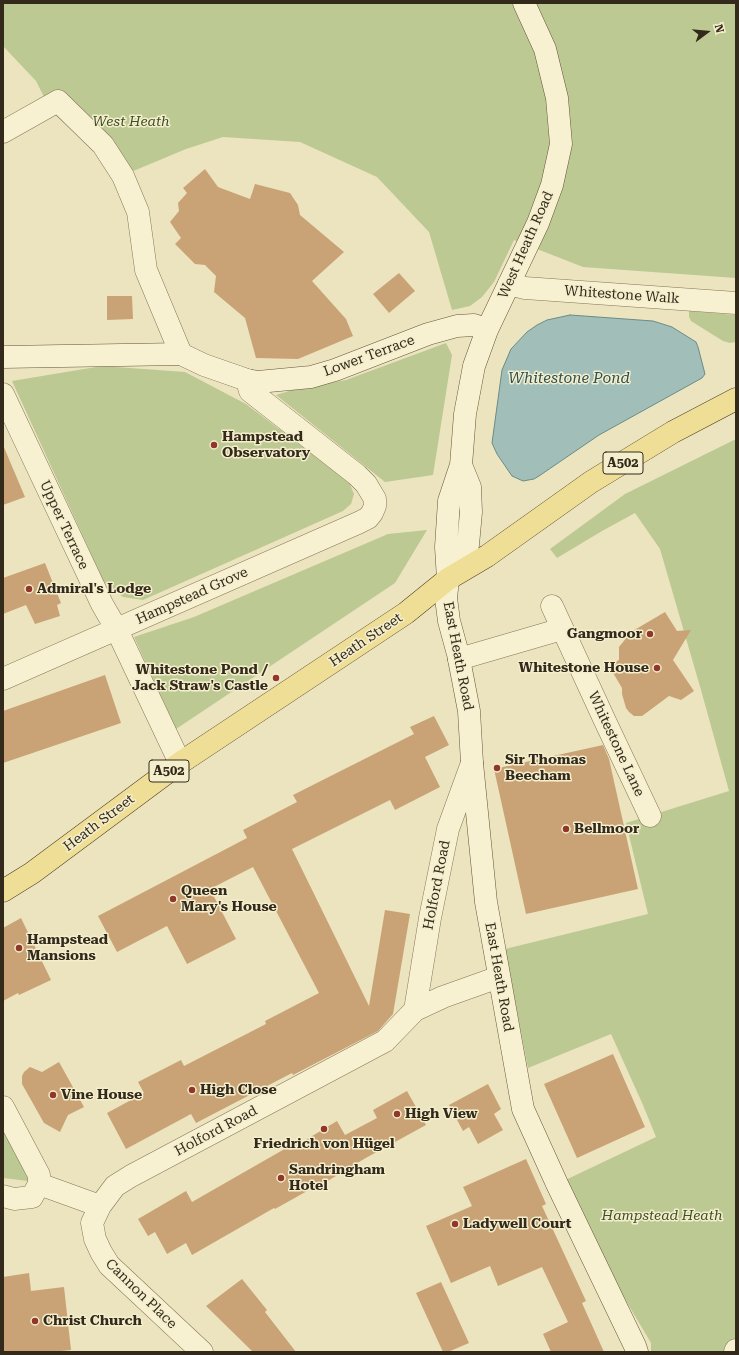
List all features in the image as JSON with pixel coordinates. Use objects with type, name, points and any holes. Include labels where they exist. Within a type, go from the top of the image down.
[{"type":"main road","name":"Heath Street","points":[[3,891],[32,873],[180,763],[406,613],[448,579],[492,553],[591,482],[673,432],[736,399]]},
{"type":"street","name":"West Heath Road","points":[[448,579],[446,547],[449,501],[461,465],[465,414],[474,366],[487,330],[538,223],[552,185],[561,144],[557,98],[545,49],[524,3]]},
{"type":"street","points":[[3,132],[58,101],[103,145],[123,176],[138,212],[146,270],[181,354]]},
{"type":"street","name":"Whitestone Walk","points":[[509,284],[525,288],[736,303]]},
{"type":"street","name":"Lower Terrace","points":[[3,357],[181,354],[204,365],[247,380],[258,382],[286,380],[336,370],[428,334],[457,326],[474,325],[487,330]]},
{"type":"street","name":"Hampstead Grove","points":[[3,679],[68,649],[117,630],[368,518],[375,506],[375,499],[366,484],[357,475],[250,391],[247,380]]},
{"type":"street","name":"Upper Terrace","points":[[3,394],[102,604],[117,630],[180,763]]},
{"type":"street","name":"East Heath Road","points":[[448,579],[446,598],[449,621],[459,659],[469,711],[472,763],[486,902],[523,1108],[557,1184],[637,1352]]},
{"type":"street","name":"Whitestone Lane","points":[[552,606],[650,816]]},
{"type":"street","points":[[459,659],[562,628]]},
{"type":"street","name":"Holford Road","points":[[415,1010],[430,918],[448,829],[472,763]]},
{"type":"street","name":"Holford Road","points":[[100,1206],[115,1186],[131,1176],[385,1041],[415,1010],[443,997],[499,977]]},
{"type":"street","points":[[3,1107],[39,1176],[39,1184],[32,1196],[14,1199],[3,1196]]},
{"type":"street","points":[[39,1184],[100,1206]]},
{"type":"street","name":"Cannon Place","points":[[100,1206],[92,1223],[95,1239],[109,1265],[202,1352]]},
{"type":"green space","name":"West Heath","points":[[3,3],[736,3],[736,278],[583,267],[514,240],[494,282],[482,297],[470,306],[452,310],[429,232],[377,177],[300,142],[223,137],[186,149],[119,177],[96,153],[51,111],[36,81],[3,46]]},
{"type":"green space","points":[[689,311],[736,315],[736,342],[730,343],[723,341],[691,321]]},
{"type":"green space","points":[[446,343],[452,355],[433,475],[385,482],[276,395],[299,388],[346,380]]},
{"type":"green space","points":[[102,366],[185,372],[246,404],[349,482],[354,494],[351,504],[343,511],[143,600],[123,597],[104,582],[12,381]]},
{"type":"green space","name":"Hampstead Heath","points":[[736,439],[736,1352],[651,1352],[651,1343],[557,1184],[656,1137],[611,1034],[528,1068],[505,949],[648,914],[626,823],[729,791],[660,549],[635,513],[557,558],[550,549],[625,494]]},
{"type":"green space","points":[[427,530],[395,583],[176,729],[134,637],[194,617],[388,534]]},
{"type":"green space","points":[[3,1129],[30,1179],[28,1181],[3,1178]]},
{"type":"water","name":"Whitestone Pond","points":[[570,315],[653,321],[672,327],[696,342],[705,374],[702,378],[599,435],[534,479],[523,481],[512,476],[497,454],[492,443],[502,370],[511,349],[527,332],[547,320]]},
{"type":"building","points":[[205,169],[218,187],[250,199],[255,184],[290,193],[298,205],[300,215],[344,252],[312,281],[346,319],[353,336],[298,359],[256,358],[245,318],[214,292],[216,276],[205,265],[195,264],[175,244],[181,238],[170,222],[179,211],[178,203],[187,193],[183,188]]},
{"type":"building","points":[[399,273],[415,291],[389,313],[373,294]]},
{"type":"building","points":[[107,296],[132,296],[133,319],[107,320]]},
{"type":"building","points":[[3,445],[25,497],[3,505]]},
{"type":"building","name":"Admiral's Lodge","points":[[45,563],[61,603],[57,605],[60,616],[35,624],[26,605],[3,614],[3,578]]},
{"type":"building","name":"Whitestone House","points":[[665,612],[677,631],[691,630],[673,660],[694,691],[681,700],[669,696],[642,716],[634,716],[626,708],[622,688],[609,666],[619,660],[619,647],[631,632]]},
{"type":"building","points":[[105,675],[121,723],[3,763],[3,711]]},
{"type":"building","name":"Queen Mary's House","points":[[434,716],[449,745],[425,757],[440,787],[395,810],[390,800],[292,849],[369,1006],[385,910],[410,914],[393,1014],[378,1031],[293,1075],[292,1073],[196,1123],[191,1114],[126,1149],[107,1113],[144,1093],[138,1082],[181,1060],[184,1066],[266,1024],[265,1021],[319,993],[253,867],[210,889],[236,939],[187,964],[167,926],[117,952],[98,916],[247,838],[243,830],[297,802],[293,795],[414,734],[410,727]]},
{"type":"building","name":"Bellmoor","points":[[603,745],[609,759],[638,889],[526,914],[494,769]]},
{"type":"building","name":"Hampstead Mansions","points":[[21,918],[51,980],[19,995],[18,993],[3,1001],[3,928]]},
{"type":"building","points":[[613,1054],[645,1127],[577,1158],[544,1084]]},
{"type":"building","name":"Vine House","points":[[59,1062],[84,1107],[68,1115],[60,1132],[44,1123],[22,1084],[22,1076],[30,1067],[42,1072]]},
{"type":"building","points":[[488,1084],[501,1109],[494,1114],[503,1130],[478,1144],[469,1127],[463,1131],[449,1105]]},
{"type":"building","points":[[407,1091],[426,1125],[326,1182],[325,1181],[275,1209],[274,1208],[192,1255],[186,1243],[167,1254],[155,1232],[148,1236],[138,1219],[186,1191],[192,1202],[288,1147],[289,1150],[337,1121],[345,1135],[377,1118],[373,1110]]},
{"type":"building","points":[[526,1159],[546,1204],[542,1206],[586,1301],[582,1303],[604,1352],[551,1352],[543,1334],[568,1322],[542,1267],[498,1286],[490,1266],[451,1283],[426,1226],[472,1206],[463,1187]]},
{"type":"building","name":"Christ Church","points":[[29,1273],[31,1291],[64,1287],[71,1350],[53,1352],[3,1352],[3,1277]]},
{"type":"building","points":[[242,1279],[267,1310],[265,1312],[296,1352],[253,1352],[206,1306]]},
{"type":"building","points":[[441,1282],[469,1343],[448,1352],[443,1352],[416,1293]]},
{"type":"place","name":"Hampstead Observatory","points":[[214,445]]},
{"type":"place","name":"Admiral's Lodge","points":[[29,589]]},
{"type":"place","name":"Gangmoor","points":[[650,634]]},
{"type":"place","name":"Whitestone House","points":[[657,668]]},
{"type":"place","name":"Whitestone Pond / Jack Straw's Castle","points":[[276,678]]},
{"type":"place","name":"Sir Thomas Beecham","points":[[497,768]]},
{"type":"place","name":"Bellmoor","points":[[566,829]]},
{"type":"place","name":"Queen Mary's House","points":[[173,899]]},
{"type":"place","name":"Hampstead Mansions","points":[[19,948]]},
{"type":"place","name":"High Close","points":[[192,1090]]},
{"type":"place","name":"Vine House","points":[[53,1095]]},
{"type":"place","name":"High View","points":[[397,1114]]},
{"type":"place","name":"Friedrich von Hügel","points":[[324,1129]]},
{"type":"place","name":"Sandringham Hotel","points":[[281,1178]]},
{"type":"place","name":"Ladywell Court","points":[[455,1224]]},
{"type":"place","name":"Christ Church","points":[[35,1321]]}]
